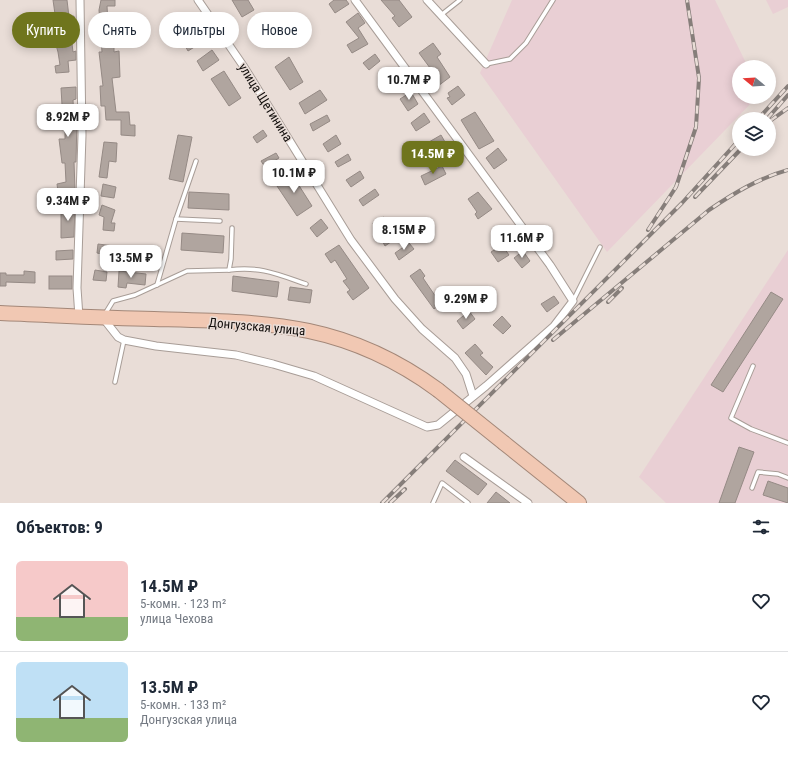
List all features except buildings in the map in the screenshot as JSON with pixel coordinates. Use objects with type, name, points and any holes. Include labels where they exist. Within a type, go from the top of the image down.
[{"type":"highway","name":"Донгузская улица","points":[[0,313],[270,324],[302,329],[361,345],[408,369],[438,390],[579,503]]},
{"type":"street","points":[[79,316],[77,288],[82,135],[80,0]]},
{"type":"street","name":"улица Щетинина","points":[[198,0],[244,67],[351,240],[396,299],[422,329],[454,358],[466,374],[473,396]]},
{"type":"street","points":[[103,318],[118,337],[124,340],[156,346],[236,356],[273,364],[321,378],[414,423],[427,427],[438,425],[554,326],[573,301],[545,259],[355,0]]},
{"type":"street","points":[[427,0],[486,64]]},
{"type":"street","points":[[464,457],[528,503]]},
{"type":"lane","points":[[441,15],[460,0]]},
{"type":"lane","points":[[486,64],[510,59],[526,43],[553,0]]},
{"type":"lane","points":[[157,285],[176,218],[196,161]]},
{"type":"lane","points":[[176,218],[220,220]]},
{"type":"lane","points":[[229,270],[232,228]]},
{"type":"lane","points":[[573,301],[600,247]]},
{"type":"lane","points":[[103,318],[112,301],[136,295],[187,271],[250,268],[274,273],[306,284]]},
{"type":"lane","points":[[115,382],[124,340]]},
{"type":"lane","points":[[753,366],[731,418],[751,429],[788,443]]},
{"type":"lane","points":[[752,488],[758,472],[778,474],[788,478]]},
{"type":"lane","points":[[433,503],[442,483],[468,503]]},
{"type":"shaded area","points":[[512,0],[715,0],[745,60],[732,60],[732,104],[750,104],[742,112],[732,112],[732,123],[607,252],[480,73]]},
{"type":"shaded area","points":[[766,0],[788,0],[788,7],[773,14]]},
{"type":"shaded area","points":[[788,250],[788,503],[666,503],[639,477]]},
{"type":"railway","points":[[648,230],[676,187],[696,127],[699,78],[687,0]]},
{"type":"railway","points":[[764,112],[788,86]]},
{"type":"railway","points":[[773,112],[788,95]]},
{"type":"railway","points":[[776,117],[788,108]]},
{"type":"railway","points":[[382,503],[682,203],[732,148]]},
{"type":"railway","points":[[695,197],[734,156]]},
{"type":"railway","points":[[553,340],[709,210],[747,187],[767,177],[788,170]]},
{"type":"railway","points":[[608,302],[622,288]]},
{"type":"railway","points":[[390,503],[405,489]]}]
